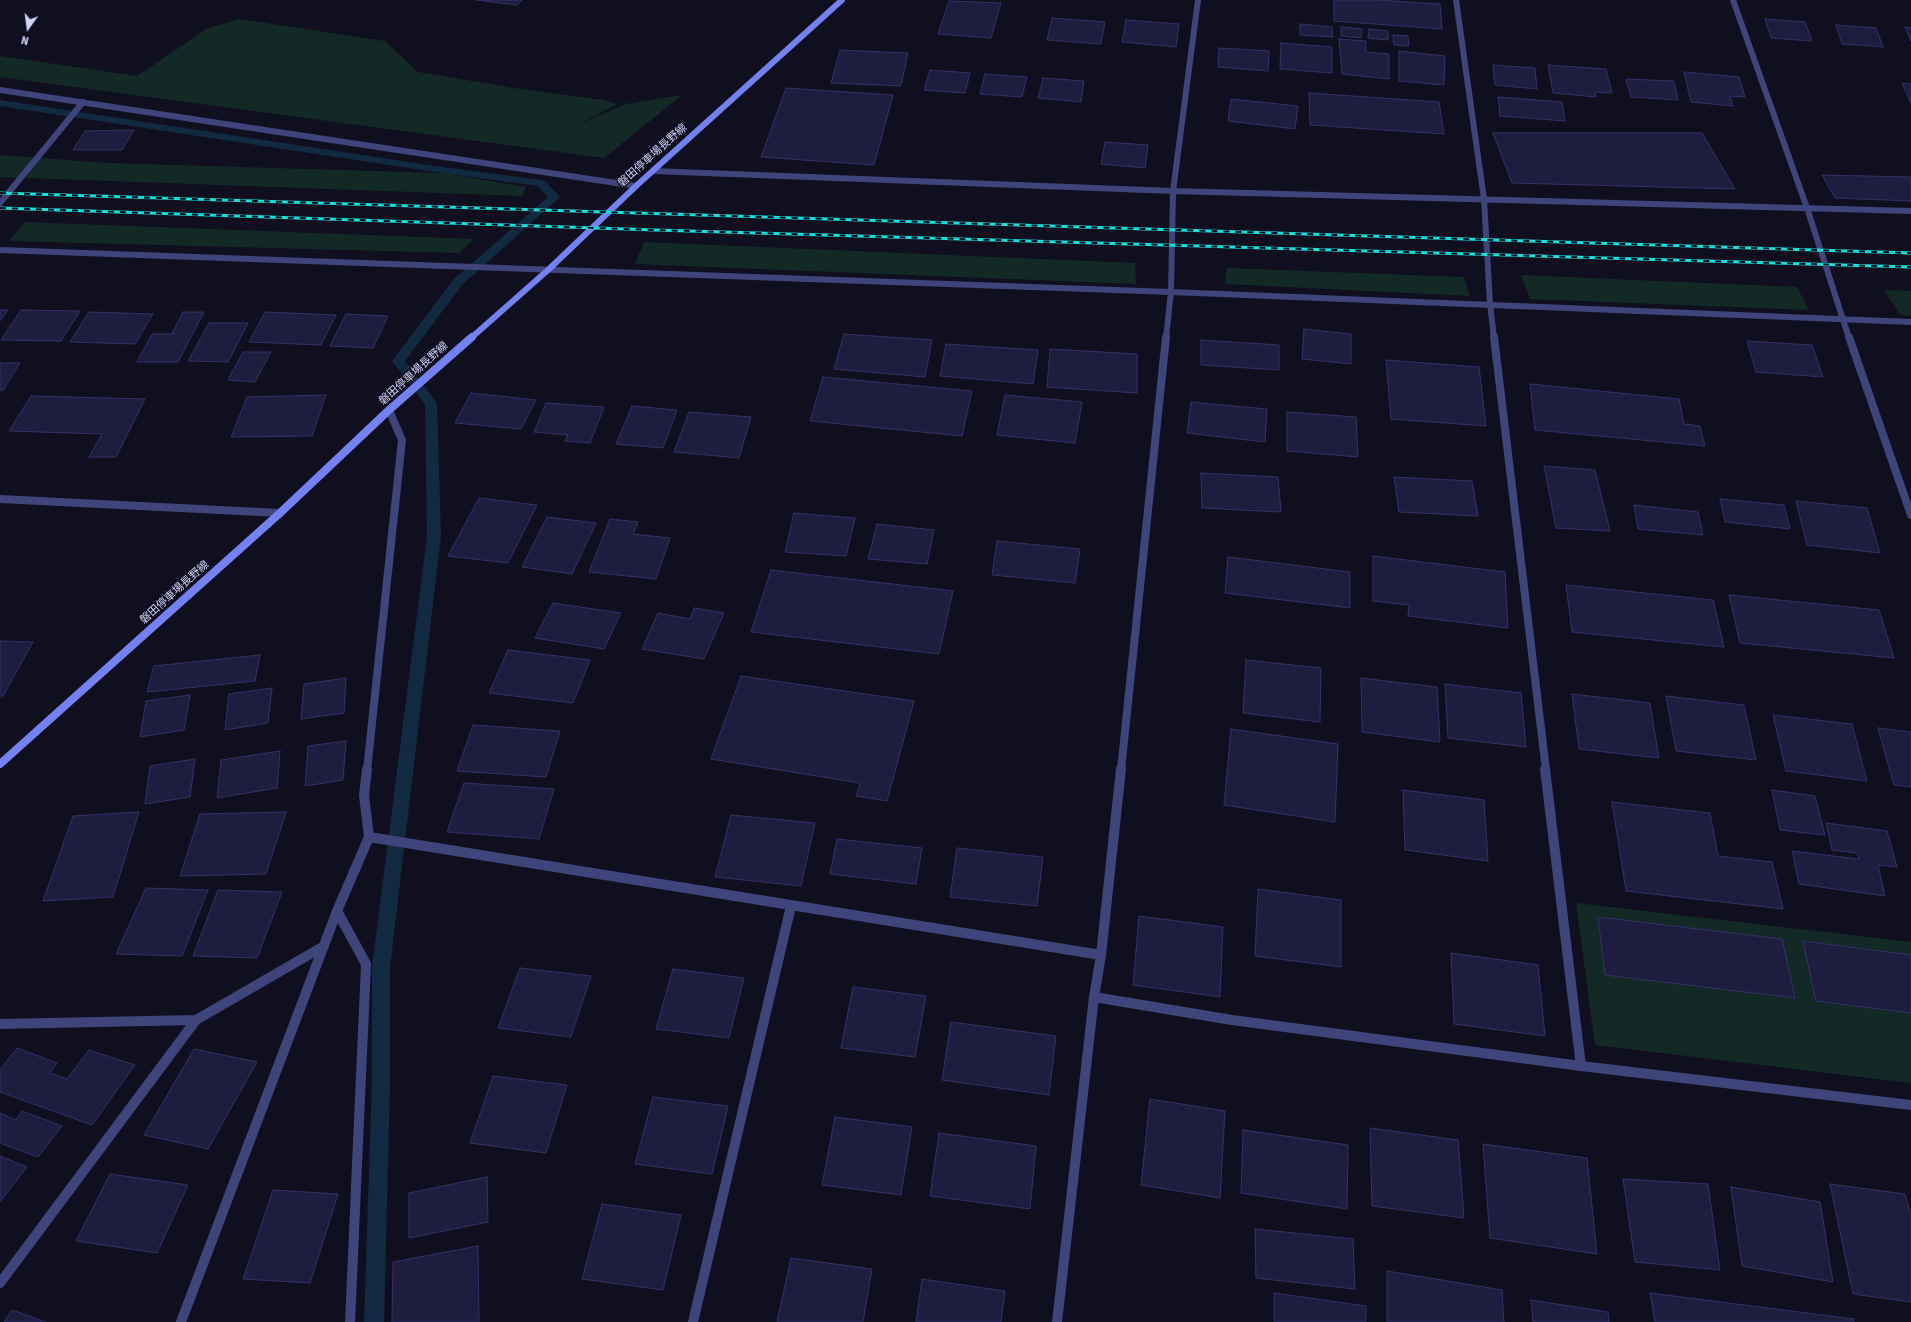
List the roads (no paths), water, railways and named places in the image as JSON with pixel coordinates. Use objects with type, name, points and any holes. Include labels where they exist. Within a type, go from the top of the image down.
[{"type":"main road","name":"磐田停車場長野線","points":[[0,764],[280,513],[389,410],[548,270],[636,186],[842,0]]},
{"type":"street","points":[[1057,1322],[1094,997],[1101,955],[1171,292],[1173,191],[1198,0]]},
{"type":"street","points":[[1456,0],[1484,199],[1490,304],[1581,1066]]},
{"type":"street","points":[[1733,0],[1807,208],[1843,320],[1911,515]]},
{"type":"street","points":[[0,90],[636,186]]},
{"type":"street","points":[[0,203],[83,102]]},
{"type":"street","points":[[653,171],[1173,191],[1911,211]]},
{"type":"street","points":[[0,250],[1490,304],[1911,322]]},
{"type":"street","points":[[181,1322],[337,911],[370,837],[364,796],[402,440],[389,410]]},
{"type":"street","points":[[0,499],[280,513]]},
{"type":"street","points":[[370,837],[1101,955]]},
{"type":"street","points":[[693,1322],[791,906]]},
{"type":"street","points":[[337,911],[366,964],[350,1322]]},
{"type":"street","points":[[0,1283],[196,1020],[324,946]]},
{"type":"street","points":[[1094,997],[1232,1020],[1581,1066],[1911,1105]]},
{"type":"street","points":[[0,1024],[196,1020]]},
{"type":"waterway","points":[[0,103],[435,169],[541,183],[554,197],[458,282],[398,361],[431,403],[434,536],[381,967],[381,1083],[374,1322]]},
{"type":"railway","points":[[0,193],[1911,253]]},
{"type":"railway","points":[[0,208],[655,230],[1911,267]]}]
